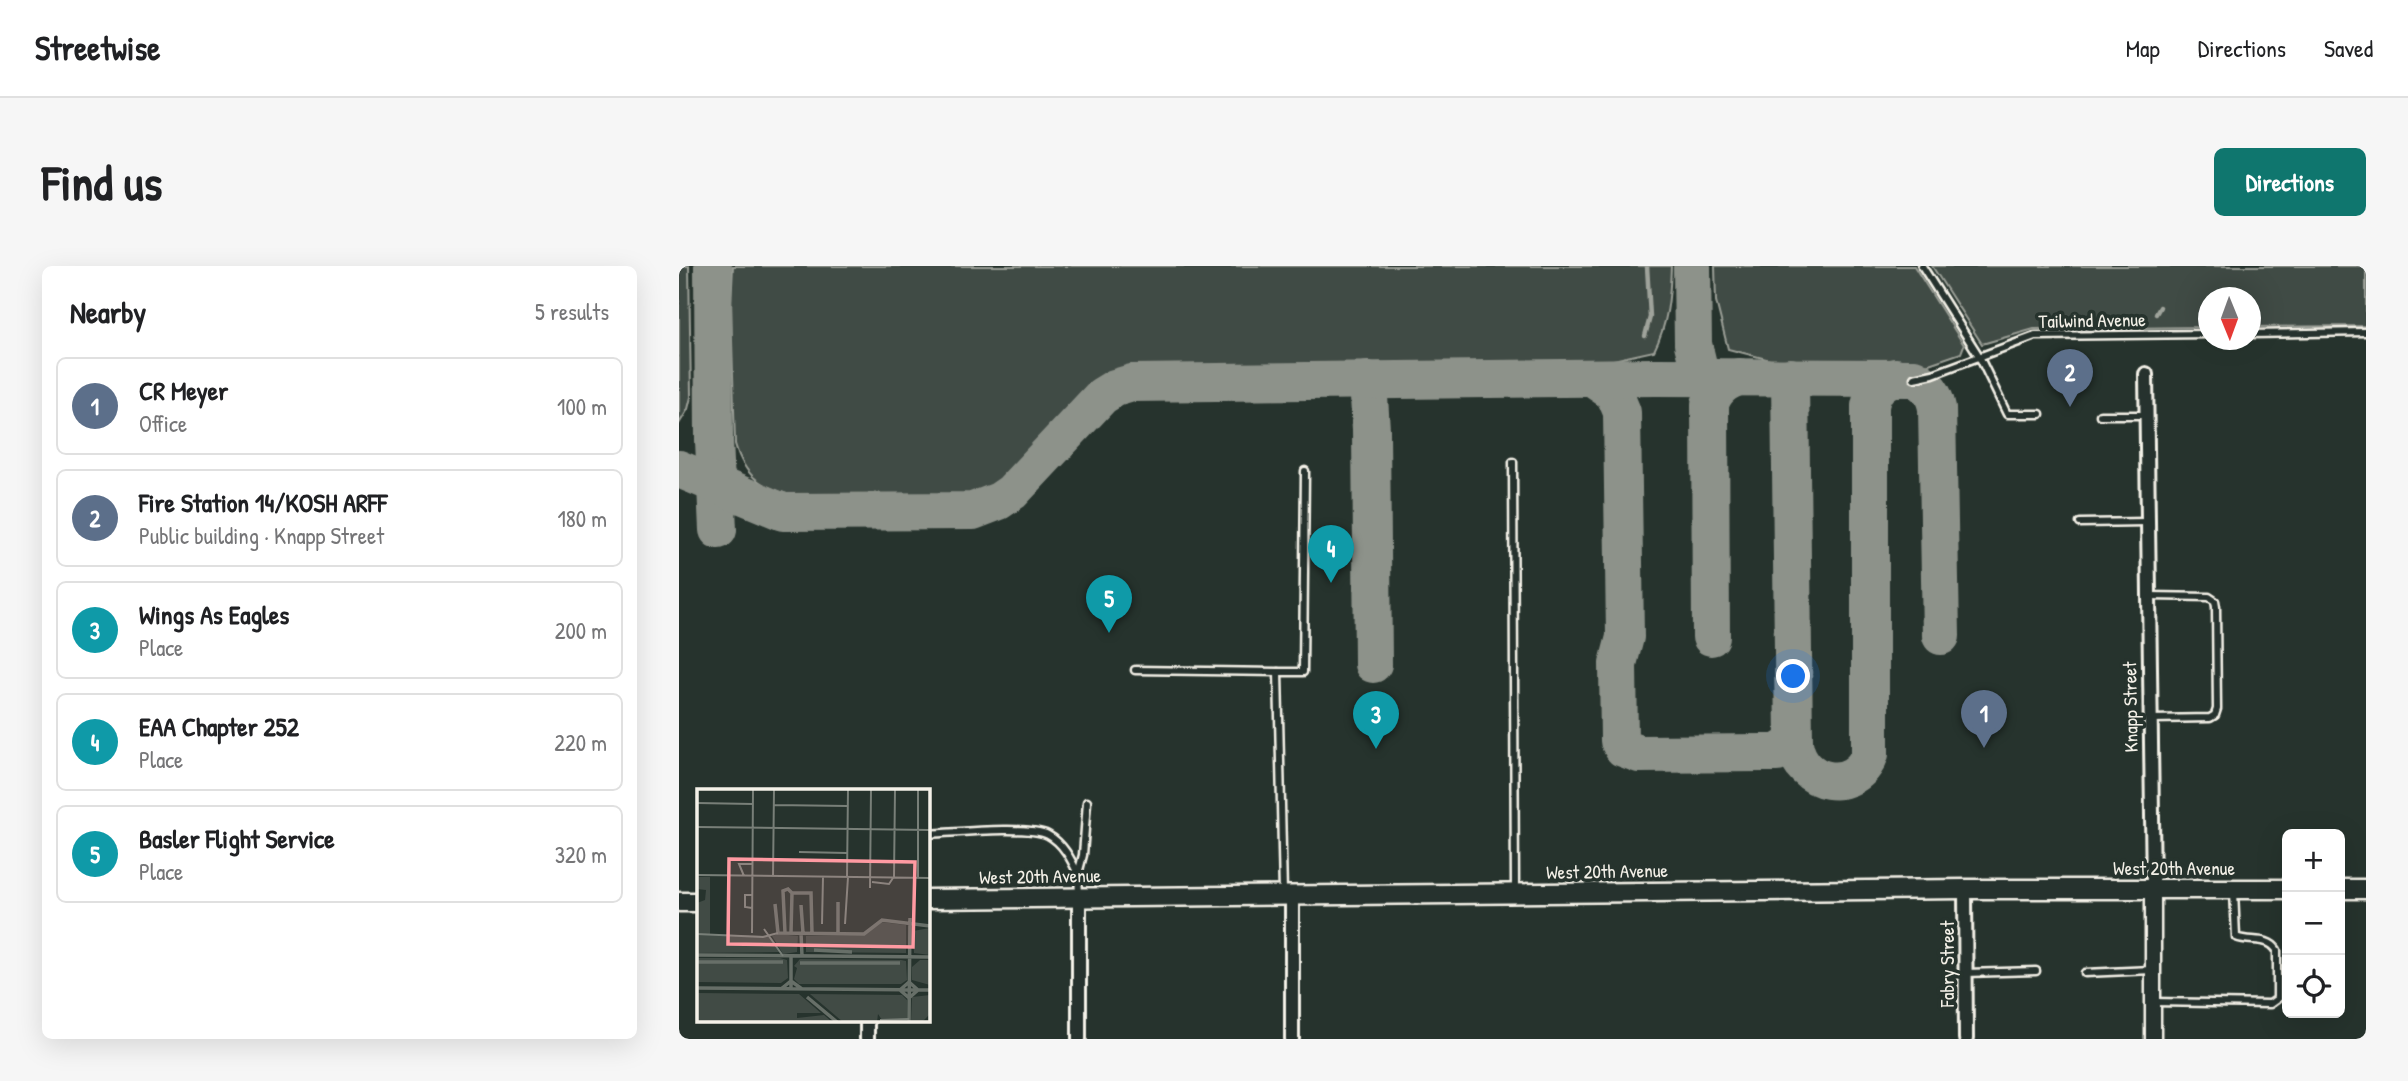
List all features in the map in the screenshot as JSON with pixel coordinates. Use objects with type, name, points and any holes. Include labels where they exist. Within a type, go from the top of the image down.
[{"type":"main road","name":"West 20th Avenue","points":[[929,900],[1965,888],[2282,889]]},
{"type":"main road","points":[[2345,889],[2366,889]]},
{"type":"main road","points":[[679,902],[697,902]]},
{"type":"street","name":"Knapp Street","points":[[2146,374],[2153,1039]]},
{"type":"street","name":"Fabry Street","points":[[1965,888],[1966,1039]]},
{"type":"street","points":[[1287,895],[1292,1039]]},
{"type":"street","points":[[1079,897],[1079,1039]]},
{"type":"street","points":[[867,1021],[867,1039]]},
{"type":"lane","points":[[1922,266],[1979,356],[2007,414],[2040,414]]},
{"type":"lane","points":[[2261,334],[2366,332]]},
{"type":"lane","name":"Tailwind Avenue","points":[[1914,378],[1933,374],[2035,336],[2198,334]]},
{"type":"lane","points":[[2099,415],[2146,415]]},
{"type":"lane","points":[[1513,462],[1515,893]]},
{"type":"lane","points":[[1135,670],[1303,672],[1305,471]]},
{"type":"lane","points":[[2080,523],[2147,522]]},
{"type":"lane","points":[[2148,596],[2209,597],[2215,601],[2217,709],[2215,715],[2210,718],[2149,719]]},
{"type":"lane","points":[[1278,672],[1287,895]]},
{"type":"lane","points":[[1079,897],[1078,874],[1083,856],[1087,802]]},
{"type":"lane","points":[[929,834],[989,831],[1047,834],[1066,851],[1078,874]]},
{"type":"lane","points":[[2153,1002],[2270,1004],[2277,999],[2277,950],[2273,944],[2236,937],[2234,889]]},
{"type":"lane","points":[[2085,973],[2152,970]]},
{"type":"lane","points":[[1966,973],[2036,971]]},
{"type":"shaded area","points":[[679,266],[689,266],[691,397],[688,409],[679,424]]},
{"type":"shaded area","points":[[733,266],[1671,266],[1667,310],[1654,351],[1604,362],[1543,369],[1127,373],[1100,385],[1009,479],[994,489],[973,494],[793,496],[772,489],[756,479],[744,465],[735,444],[731,306]]},
{"type":"shaded area","points":[[1715,266],[1914,266],[1964,345],[1961,353],[1914,366],[1778,362],[1728,349],[1716,301]]},
{"type":"shaded area","points":[[1932,266],[2366,266],[2366,326],[2261,327],[2261,287],[2198,287],[2198,327],[2034,329],[1982,344]]},
{"type":"waterway","points":[[1645,336],[1650,317],[1647,266]]},
{"type":"waterway","points":[[2156,314],[2160,307]]},
{"type":"taxiway","points":[[713,266],[714,440],[718,530]]},
{"type":"taxiway","points":[[1692,266],[1693,344],[1701,377]]},
{"type":"taxiway","points":[[679,469],[783,512],[973,511],[999,501],[1012,492],[1102,396],[1115,388],[1132,383],[1655,377],[1914,378],[1930,390],[1937,408],[1941,636]]},
{"type":"taxiway","points":[[1711,637],[1710,404],[1721,387],[1739,377]]},
{"type":"taxiway","points":[[1790,377],[1794,743],[1798,757],[1806,769],[1829,780],[1853,776],[1863,767],[1870,754],[1870,406],[1878,387],[1895,377]]},
{"type":"taxiway","points":[[1592,378],[1614,393],[1622,412],[1625,637],[1618,664],[1619,741],[1623,748],[1639,754],[1777,753],[1794,743]]},
{"type":"taxiway","points":[[1368,380],[1371,430],[1373,664]]},
{"type":"place","name":"Fire Station 14/KOSH ARFF","points":[[2070,407]]},
{"type":"place","name":"EAA Chapter 252","points":[[1331,583]]},
{"type":"place","name":"Basler Flight Service","points":[[1109,633]]},
{"type":"place","name":"CR Meyer","points":[[1984,748]]},
{"type":"place","name":"Wings As Eagles","points":[[1376,749]]}]
